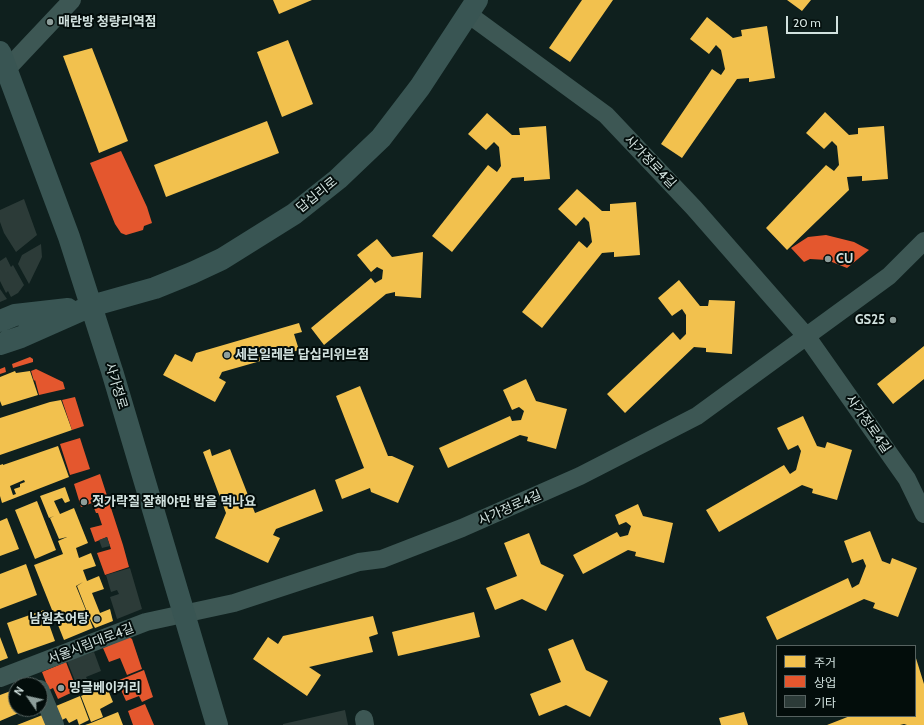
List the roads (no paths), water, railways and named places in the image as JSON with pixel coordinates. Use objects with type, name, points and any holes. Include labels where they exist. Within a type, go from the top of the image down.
[{"type":"main road","name":"답십리로","points":[[0,344],[21,337],[91,306],[155,288],[192,274],[222,259],[272,229],[314,199],[338,179],[381,138],[420,87],[473,7]]},
{"type":"main road","name":"사가정로","points":[[4,61],[69,237],[167,554],[217,725]]},
{"type":"main road","name":"답십리로","points":[[0,321],[15,315],[91,306]]},
{"type":"street","points":[[4,61],[72,0]]},
{"type":"street","name":"사가정로4길","points":[[473,7],[606,116],[694,208],[807,337],[907,479],[924,514]]},
{"type":"street","name":"사가정로4길","points":[[184,614],[234,603],[358,562],[382,558],[462,528],[515,506],[580,476],[697,416],[889,276],[924,241]]},
{"type":"street","name":"서울시립대로4길","points":[[0,678],[146,622],[184,614]]},
{"type":"street","points":[[31,667],[35,677]]},
{"type":"street","points":[[48,708],[55,725]]},
{"type":"place","name":"매란방 청량리역점","points":[[50,22]]},
{"type":"place","name":"CU","points":[[828,259]]},
{"type":"place","name":"GS25","points":[[893,320]]},
{"type":"place","name":"세븐일레븐 답십리위브점","points":[[227,355]]},
{"type":"place","name":"젓가락질 잘해야만 밥을 먹나요","points":[[84,502]]},
{"type":"place","name":"남원추어탕","points":[[97,619]]},
{"type":"place","name":"밍글베이커리","points":[[61,688]]}]
